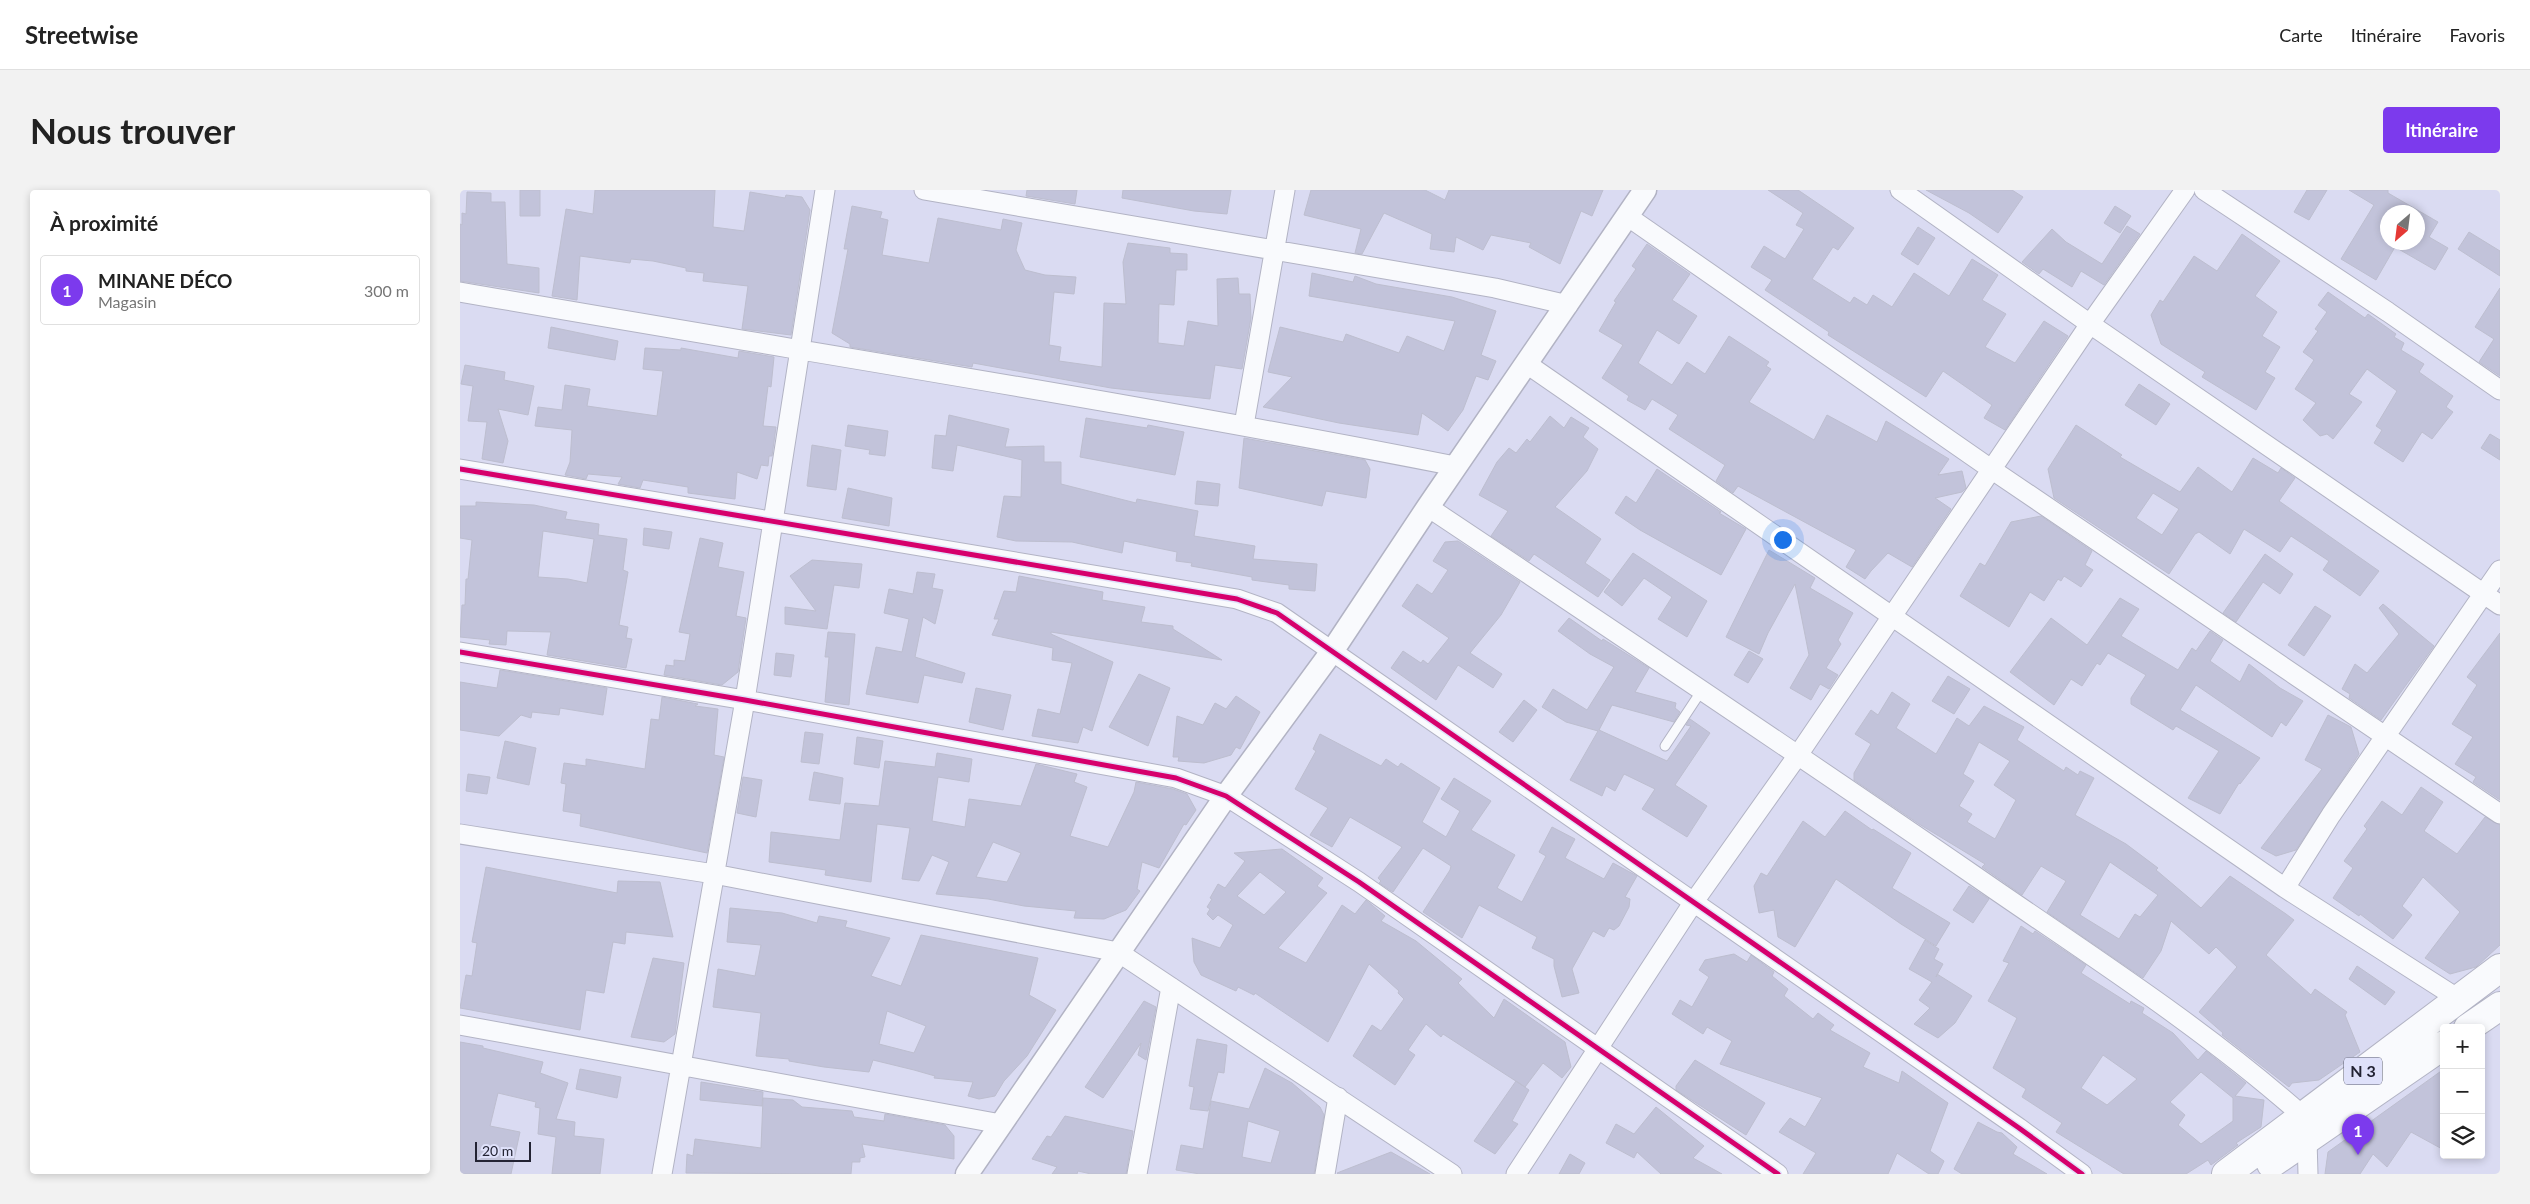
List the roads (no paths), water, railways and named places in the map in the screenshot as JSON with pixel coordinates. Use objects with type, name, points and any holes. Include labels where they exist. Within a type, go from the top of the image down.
[{"type":"main road","name":"N 3","points":[[2258,1174],[2305,1128],[2457,998],[2500,968]]},
{"type":"main road","points":[[2474,1024],[2500,1006]]},
{"type":"main road","name":"N 3","points":[[2226,1174],[2440,1047]]},
{"type":"street","points":[[662,1174],[745,700],[825,190]]},
{"type":"street","points":[[924,190],[1495,288],[1568,305]]},
{"type":"street","points":[[1244,425],[1285,190]]},
{"type":"street","points":[[967,1174],[1226,796],[1333,650],[1455,466],[1568,305],[1645,190]]},
{"type":"street","points":[[1900,190],[2090,324],[2500,605]]},
{"type":"street","points":[[1516,1174],[1693,903],[1798,755],[2090,324],[2185,190]]},
{"type":"street","points":[[2204,190],[2388,312],[2500,390]]},
{"type":"street","points":[[1627,216],[1991,469],[2385,738],[2500,814]]},
{"type":"street","points":[[460,292],[1244,425],[1455,466]]},
{"type":"street","points":[[1527,364],[2285,888],[2457,998]]},
{"type":"street","points":[[460,469],[1237,599],[1278,613],[1693,903],[2012,1122],[2082,1174]]},
{"type":"street","points":[[1428,507],[1798,755],[2154,1000],[2268,1085],[2305,1128],[2308,1174]]},
{"type":"street","points":[[2285,888],[2331,815],[2500,570]]},
{"type":"street","points":[[460,652],[745,700],[1176,778],[1226,796],[1424,925],[1778,1174]]},
{"type":"street","points":[[460,834],[714,874],[1118,952],[1452,1174]]},
{"type":"street","points":[[1137,1174],[1171,987]]},
{"type":"street","points":[[460,1025],[1002,1124]]},
{"type":"street","points":[[1325,1174],[1338,1097]]},
{"type":"lane","points":[[1665,746],[1702,690]]},
{"type":"place","name":"MINANE DÉCO","points":[[2358,1155]]}]
